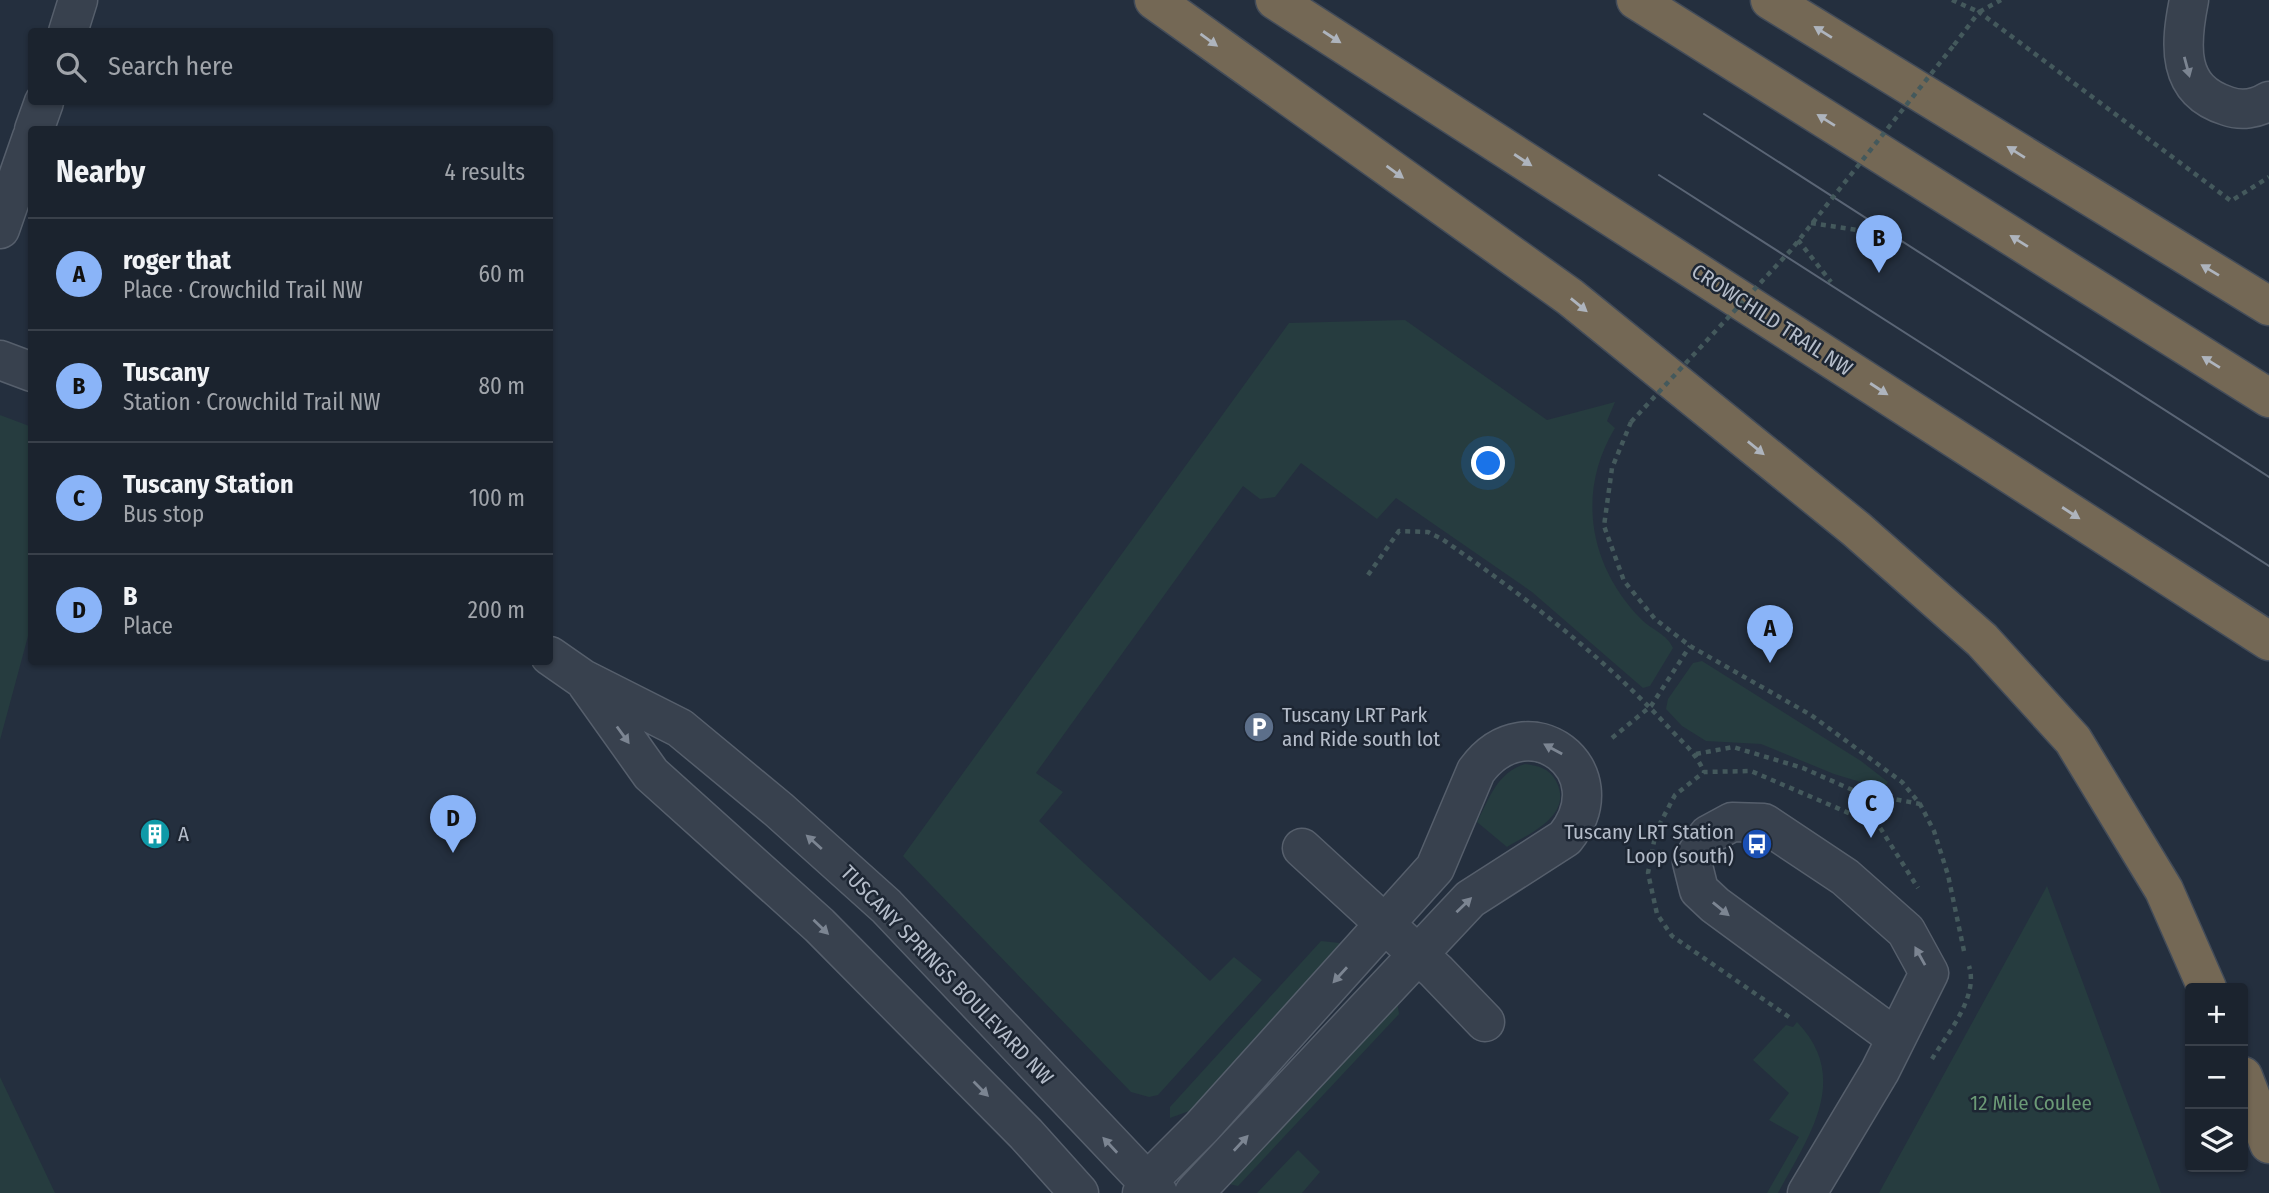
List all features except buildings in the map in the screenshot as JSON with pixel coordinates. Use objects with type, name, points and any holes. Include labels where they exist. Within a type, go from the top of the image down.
[{"type":"highway","points":[[1154,0],[1570,297],[1856,529],[1982,640],[2073,740],[2164,890],[2205,983]]},
{"type":"highway","name":"CROWCHILD TRAIL NW","points":[[1275,0],[2269,641]]},
{"type":"highway","points":[[1636,0],[2269,398]]},
{"type":"highway","points":[[1770,0],[2269,306]]},
{"type":"highway","points":[[2248,1089],[2269,1144]]},
{"type":"street","points":[[69,28],[78,0]]},
{"type":"street","points":[[2189,0],[2184,22],[2184,62],[2194,88],[2209,101],[2239,110],[2269,101]]},
{"type":"street","points":[[35,126],[43,105]]},
{"type":"street","points":[[0,229],[28,148]]},
{"type":"street","points":[[0,360],[28,370]]},
{"type":"street","name":"TUSCANY SPRINGS BOULEVARD NW","points":[[553,658],[583,679],[680,728],[779,810],[886,906],[1149,1189]]},
{"type":"street","name":"TUSCANY SPRINGS BOULEVARD NW","points":[[583,679],[652,774],[819,925],[1026,1134],[1079,1193]]},
{"type":"street","points":[[1149,1189],[1202,1126],[1435,868],[1476,771],[1485,758],[1498,748],[1521,741],[1545,743],[1559,750],[1579,776],[1582,801],[1575,825],[1564,838],[1470,899],[1194,1193]]},
{"type":"street","points":[[1807,1193],[1880,1071],[1929,973],[1906,931],[1845,877],[1764,823],[1732,822],[1708,835],[1692,863],[1699,890],[1745,929],[1896,1038]]},
{"type":"street","points":[[1302,848],[1485,1022]]},
{"type":"path","points":[[1952,0],[1979,12],[2231,201],[2269,177]]},
{"type":"path","points":[[1971,974],[1934,831],[1920,804],[1902,782],[1811,715],[1690,646],[1655,620],[1624,581],[1604,526],[1612,468],[1631,422],[1798,240],[1979,12],[2001,0]]},
{"type":"path","points":[[1811,223],[1864,231]]},
{"type":"path","points":[[1798,240],[1831,282]]},
{"type":"path","points":[[1368,575],[1399,531],[1427,532],[1528,599],[1651,706],[1696,754],[1704,772]]},
{"type":"path","points":[[1612,738],[1651,706],[1690,646]]},
{"type":"path","points":[[1696,754],[1733,747],[1803,768],[1857,792],[1920,804]]},
{"type":"green space","points":[[1405,320],[1547,420],[1615,402],[1607,421],[1615,428],[1603,452],[1595,478],[1592,503],[1594,528],[1610,577],[1624,599],[1642,620],[1667,639],[1673,648],[1650,686],[1643,688],[1532,592],[1396,498],[1377,519],[1301,463],[1275,497],[1260,499],[1243,486],[1036,773],[1063,792],[1039,821],[1210,981],[1234,957],[1262,980],[1158,1095],[1149,1097],[1131,1092],[903,856],[1289,323]]},
{"type":"green space","points":[[0,415],[28,426],[28,636],[0,740]]},
{"type":"green space","points":[[1702,661],[1861,761],[1888,782],[1884,789],[1834,774],[1761,744],[1706,741],[1682,726],[1666,709],[1668,699],[1693,663]]},
{"type":"green space","points":[[1525,764],[1543,768],[1550,773],[1560,793],[1559,804],[1547,822],[1507,847],[1477,822],[1501,780],[1515,768]]},
{"type":"green space","name":"12 Mile Coulee","points":[[2047,886],[2161,1193],[1879,1193]]},
{"type":"green space","points":[[1321,941],[1340,943],[1336,954],[1192,1110],[1170,1118],[1170,1107]]},
{"type":"green space","points":[[1397,1001],[1399,1014],[1238,1186],[1229,1184]]},
{"type":"green space","points":[[1797,1022],[1813,1043],[1821,1065],[1823,1086],[1812,1129],[1801,1151],[1778,1193],[1767,1193],[1799,1137],[1769,1120],[1789,1093],[1753,1060],[1786,1025],[1793,1027]]},
{"type":"green space","points":[[0,1077],[55,1193],[0,1193]]},
{"type":"green space","points":[[1298,1150],[1320,1172],[1302,1193],[1257,1193]]},
{"type":"tram line","points":[[1704,114],[2269,477]]},
{"type":"tram line","points":[[1659,175],[2269,566]]},
{"type":"place","name":"Tuscany","points":[[1879,273]]},
{"type":"place","name":"roger that","points":[[1770,663]]},
{"type":"place","name":"Tuscany LRT Park and Ride south lot","points":[[1259,727]]},
{"type":"place","name":"A","points":[[155,834]]},
{"type":"place","name":"Tuscany Station","points":[[1871,838]]},
{"type":"place","name":"Tuscany LRT Station Loop (south)","points":[[1757,844]]},
{"type":"place","name":"B","points":[[453,853]]}]
